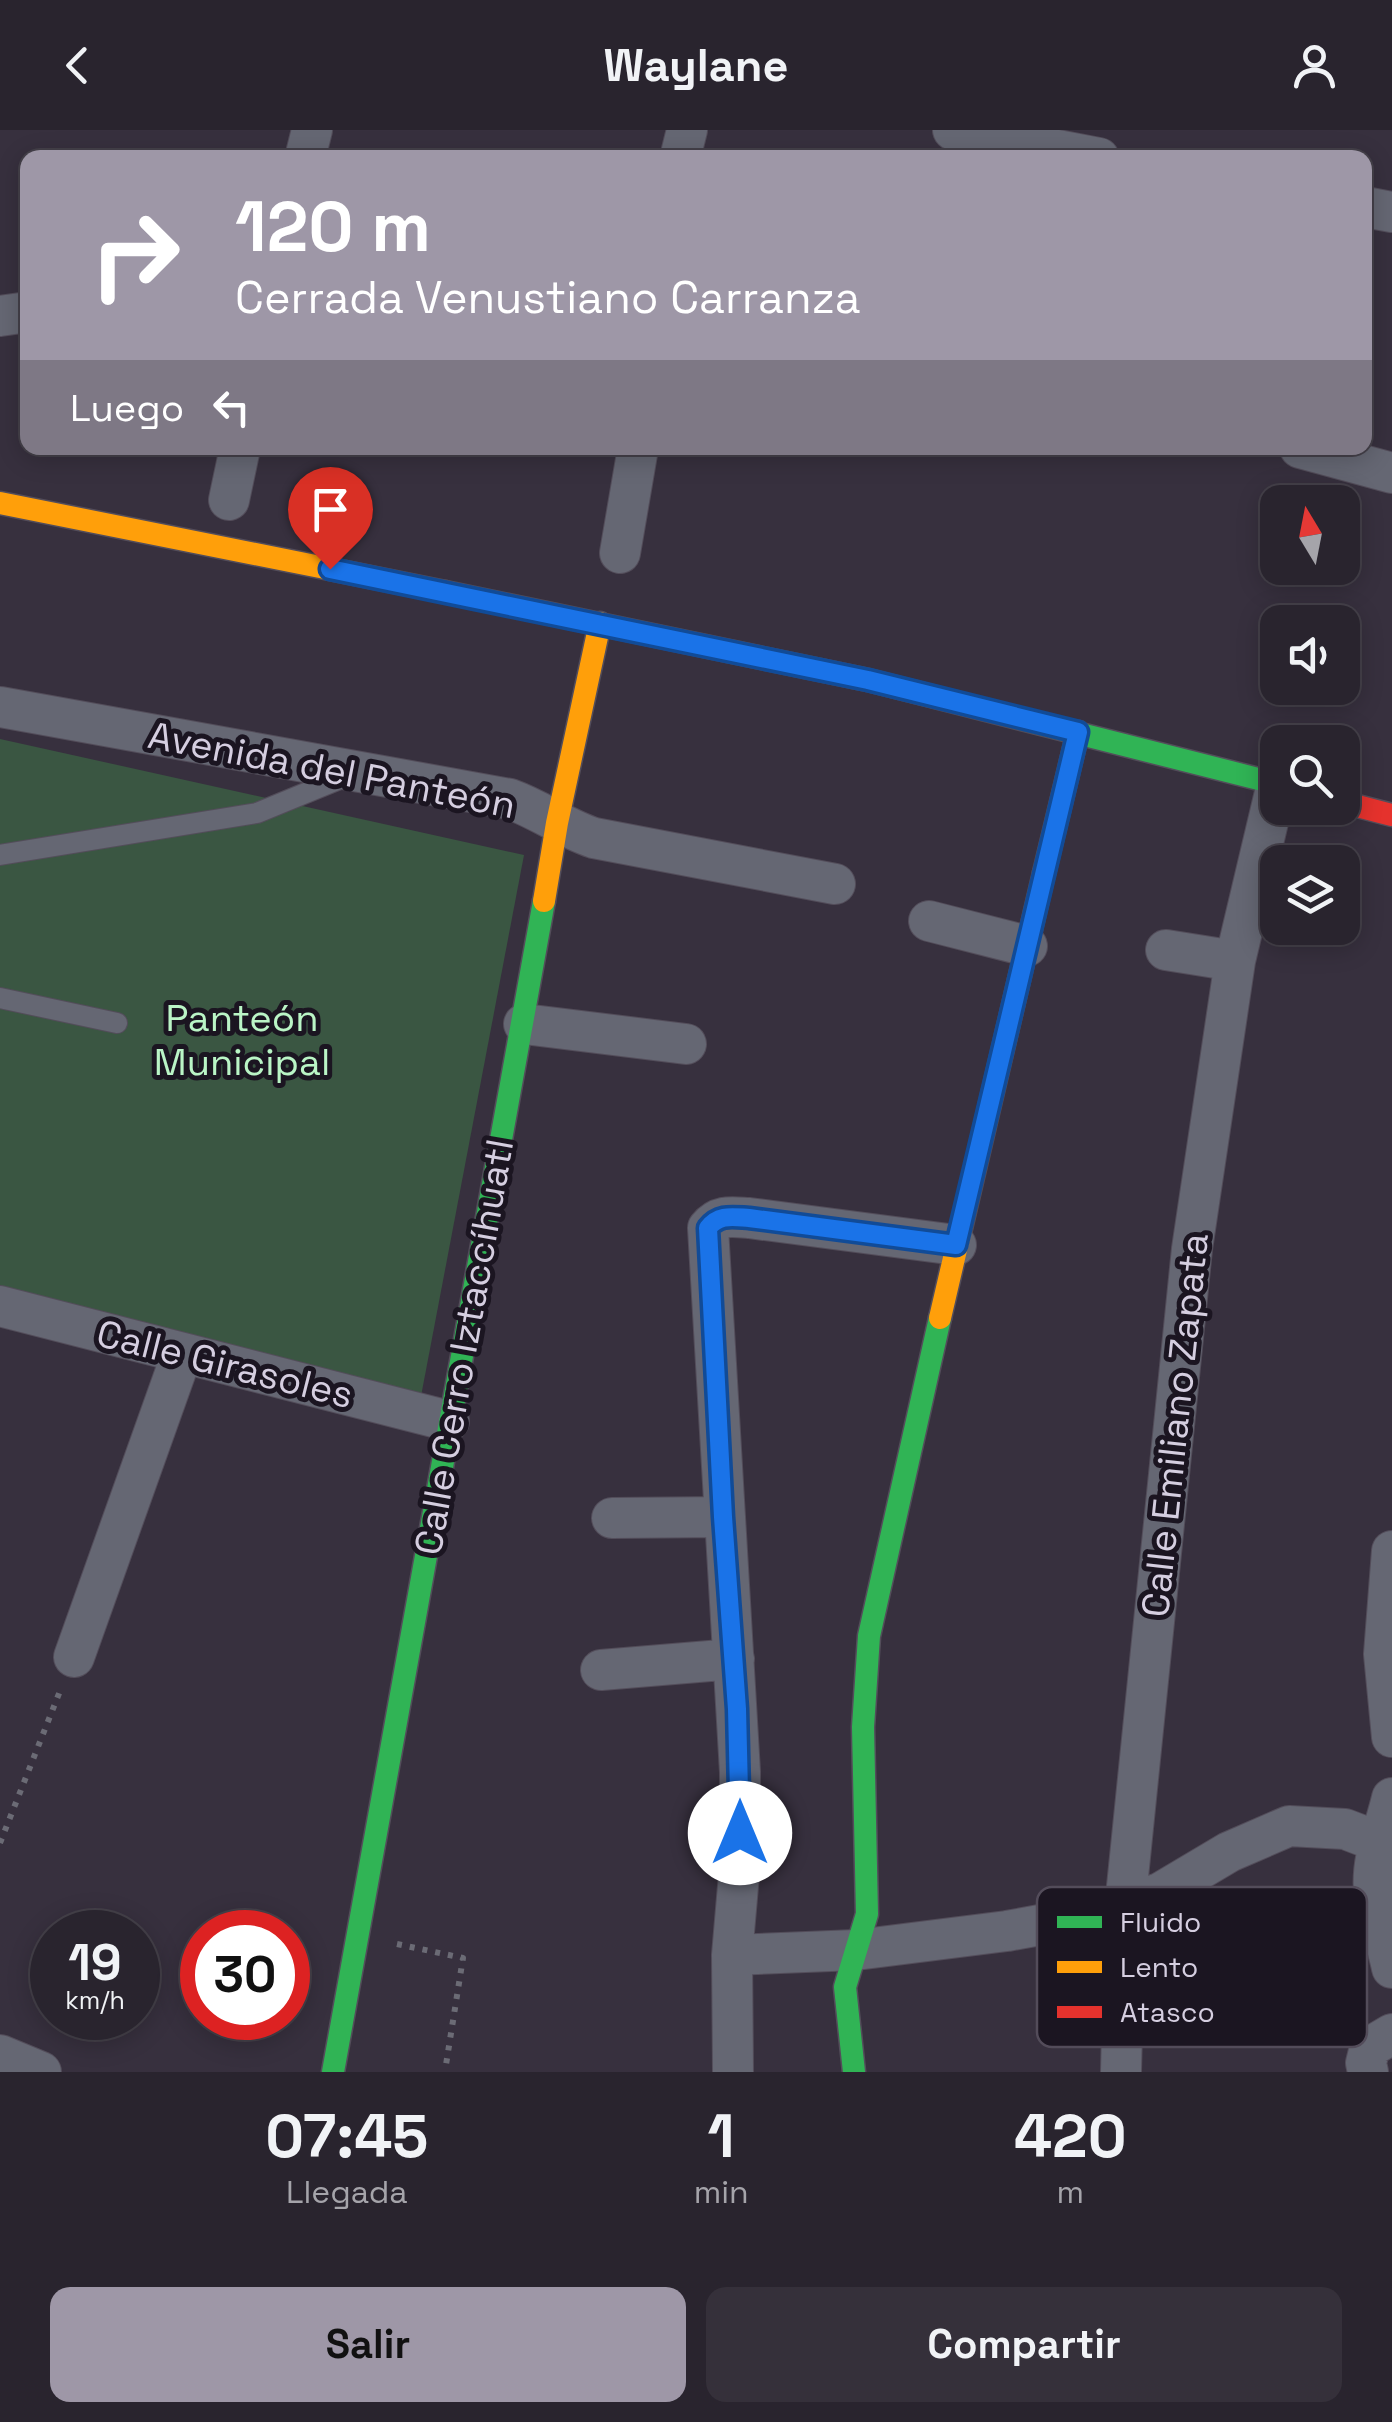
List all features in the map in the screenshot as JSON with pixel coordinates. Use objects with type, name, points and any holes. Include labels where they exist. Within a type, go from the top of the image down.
[{"type":"street","points":[[953,130],[1058,150]]},
{"type":"street","points":[[229,500],[239,455]]},
{"type":"street","points":[[620,553],[637,455]]},
{"type":"street","points":[[1326,455],[1392,473]]},
{"type":"street","points":[[0,503],[868,680],[1260,780]]},
{"type":"street","name":"Calle Cerro Iztaccíhuatl","points":[[333,2072],[524,1024],[557,823],[600,623]]},
{"type":"street","name":"Avenida del Panteón","points":[[0,707],[510,799],[594,838],[835,884]]},
{"type":"street","points":[[854,2072],[846,1990],[847,1973],[865,1931],[862,1727],[869,1636],[956,1245],[1078,732]]},
{"type":"street","points":[[1360,807],[1392,815]]},
{"type":"street","name":"Calle Emiliano Zapata","points":[[1127,1887],[1192,1248],[1235,960],[1267,825]]},
{"type":"street","points":[[929,921],[1026,946]]},
{"type":"street","points":[[1166,950],[1235,960]]},
{"type":"street","points":[[524,1024],[686,1044]]},
{"type":"street","points":[[733,2072],[732,1955],[740,1863],[740,1772],[708,1228],[723,1217],[749,1218],[956,1245]]},
{"type":"street","name":"Calle Girasoles","points":[[0,1306],[450,1421]]},
{"type":"street","points":[[74,1657],[182,1354]]},
{"type":"street","points":[[612,1518],[723,1517]]},
{"type":"street","points":[[1392,1551],[1384,1654],[1392,1737]]},
{"type":"street","points":[[601,1670],[734,1659]]},
{"type":"street","points":[[1392,1798],[1379,1842],[1374,1894],[1392,1968]]},
{"type":"street","points":[[1170,1887],[1229,1852],[1289,1826],[1345,1829],[1379,1842]]},
{"type":"street","points":[[732,1955],[856,1950],[1037,1925]]},
{"type":"street","points":[[1368,2072],[1370,2047],[1392,2034]]},
{"type":"street","name":"Calle Emiliano Zapata","points":[[1121,2072],[1122,2047]]},
{"type":"street","points":[[0,2055],[41,2072]]},
{"type":"lane","points":[[0,855],[257,813],[355,772]]},
{"type":"lane","points":[[0,998],[117,1023]]},
{"type":"path","points":[[0,1843],[74,1657]]},
{"type":"path","points":[[357,1936],[463,1958],[445,2071]]},
{"type":"green space","name":"Panteón Municipal","points":[[0,739],[524,855],[418,1412],[0,1295]]},
{"type":"traffic: fast","points":[[445,592],[868,680],[1260,779]]},
{"type":"traffic: fast","points":[[1044,873],[1078,732]]},
{"type":"traffic: fast","points":[[333,2072],[544,901]]},
{"type":"traffic: fast","points":[[854,2072],[845,1987],[867,1914],[863,1727],[869,1636],[940,1318]]},
{"type":"traffic: slow","points":[[0,503],[445,592]]},
{"type":"traffic: slow","points":[[544,901],[600,623]]},
{"type":"traffic: slow","points":[[940,1318],[1044,873]]},
{"type":"traffic: jam","points":[[1360,807],[1392,815]]},
{"type":"route","points":[[330,569],[868,680],[1078,732],[956,1245],[749,1218],[723,1217],[708,1228],[737,1709],[740,1833]]}]
